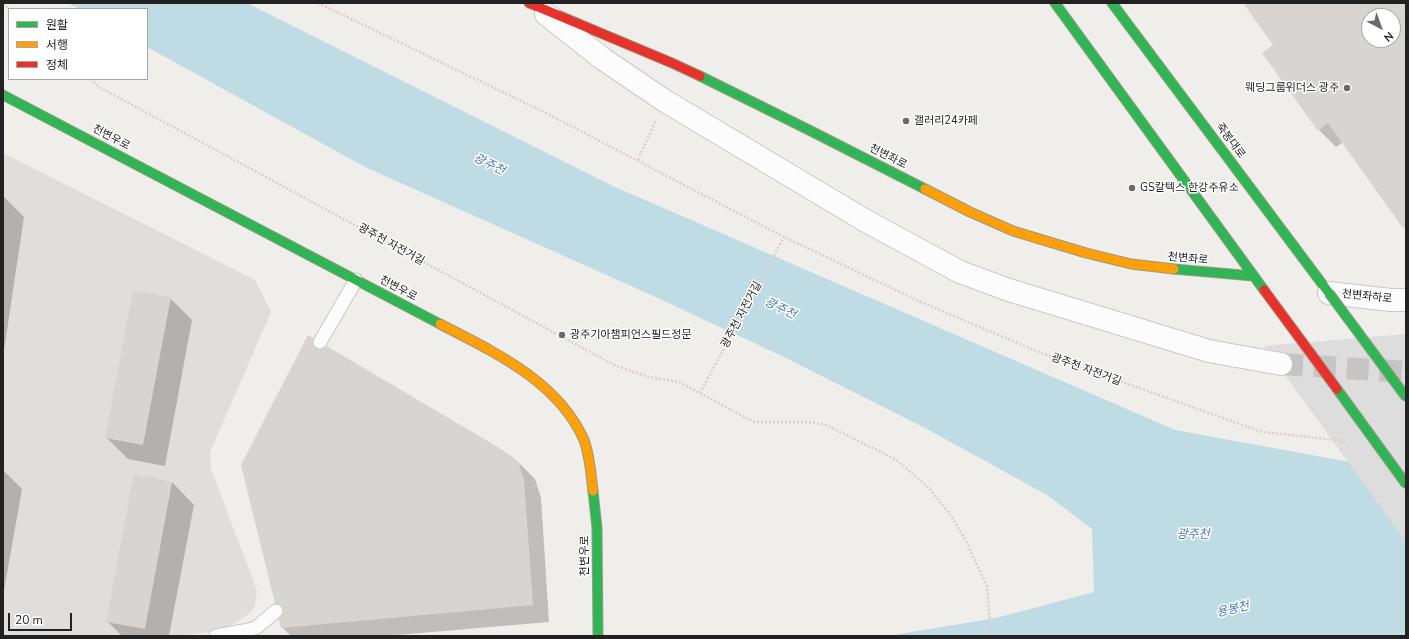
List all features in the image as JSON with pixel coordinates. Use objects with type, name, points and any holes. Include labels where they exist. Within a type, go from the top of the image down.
[{"type":"street","points":[[1055,3],[1406,484]]},
{"type":"street","name":"죽봉대로","points":[[1112,3],[1406,397]]},
{"type":"street","points":[[536,5],[603,59],[665,101],[866,221],[960,272],[1009,290],[1209,350],[1281,364]]},
{"type":"street","name":"천변좌로","points":[[536,5],[672,63],[809,130],[970,212],[1013,231],[1086,254],[1132,264],[1169,269],[1253,276]]},
{"type":"street","name":"천변우로","points":[[3,95],[468,339],[519,368],[547,390],[568,412],[584,441],[591,472],[597,528],[598,636]]},
{"type":"street","name":"천변좌하로","points":[[1329,294],[1406,300]]},
{"type":"lane","points":[[320,342],[356,280]]},
{"type":"lane","points":[[216,636],[249,630],[257,627],[276,611]]},
{"type":"path","name":"광주천 자전거길","points":[[318,3],[548,114],[784,237],[921,302],[1041,353],[1262,432],[1349,441]]},
{"type":"path","name":"광주천 자전거길","points":[[92,80],[99,87],[616,366],[649,376],[678,382],[754,422],[810,422],[826,425],[895,459],[929,488],[952,517],[966,541],[987,586],[991,636]]},
{"type":"path","points":[[638,160],[665,101]]},
{"type":"path","name":"광주천 자전거길","points":[[700,393],[784,237]]},
{"type":"shaded area","points":[[3,153],[255,280],[271,312],[210,452],[211,469],[257,591],[255,606],[250,613],[235,623],[218,631],[179,636],[3,636]]},
{"type":"water","name":"광주천","points":[[68,3],[247,3],[615,187],[1175,430],[1377,467],[1406,467],[1406,636],[887,636],[996,618],[1094,592],[1092,529],[1047,495],[927,429],[782,356],[649,294],[365,167],[148,48],[148,8],[77,8]]},
{"type":"pier","points":[[1406,334],[1406,542],[1264,346]]},
{"type":"building","name":"웨딩그룹위더스 광주","points":[[1243,3],[1406,3],[1406,226],[1403,228],[1328,123],[1318,131],[1262,53],[1273,45]]},
{"type":"building","points":[[133,291],[171,297],[143,445],[105,438]]},
{"type":"building","points":[[308,335],[501,449],[518,461],[524,480],[533,605],[281,628],[241,465]]},
{"type":"building","points":[[134,474],[172,482],[145,629],[106,622]]},
{"type":"tunnel","points":[[1281,364],[1406,372]]},
{"type":"traffic: fast","points":[[1055,3],[1264,290]]},
{"type":"traffic: fast","points":[[1112,3],[1329,293]]},
{"type":"traffic: fast","points":[[700,76],[925,189]]},
{"type":"traffic: fast","points":[[3,95],[440,324]]},
{"type":"traffic: fast","points":[[1174,269],[1253,276]]},
{"type":"traffic: fast","points":[[1329,293],[1406,397]]},
{"type":"traffic: fast","points":[[1337,389],[1406,484]]},
{"type":"traffic: fast","points":[[593,491],[597,528],[598,636]]},
{"type":"traffic: slow","points":[[925,189],[970,212],[1013,231],[1086,253],[1131,264],[1174,269]]},
{"type":"traffic: slow","points":[[440,324],[502,357],[522,370],[558,401],[573,419],[584,440],[589,459],[593,491]]},
{"type":"traffic: jam","points":[[529,3],[700,76]]},
{"type":"traffic: jam","points":[[1264,290],[1337,389]]},
{"type":"place","name":"웨딩그룹위더스 광주","points":[[1347,88]]},
{"type":"place","name":"갤러리24카페","points":[[906,121]]},
{"type":"place","name":"GS칼텍스 한강주유소","points":[[1132,188]]},
{"type":"place","name":"광주기아챔피언스필드정문","points":[[562,335]]},
{"type":"water label","name":"용봉천","points":[[1233,610]]}]
